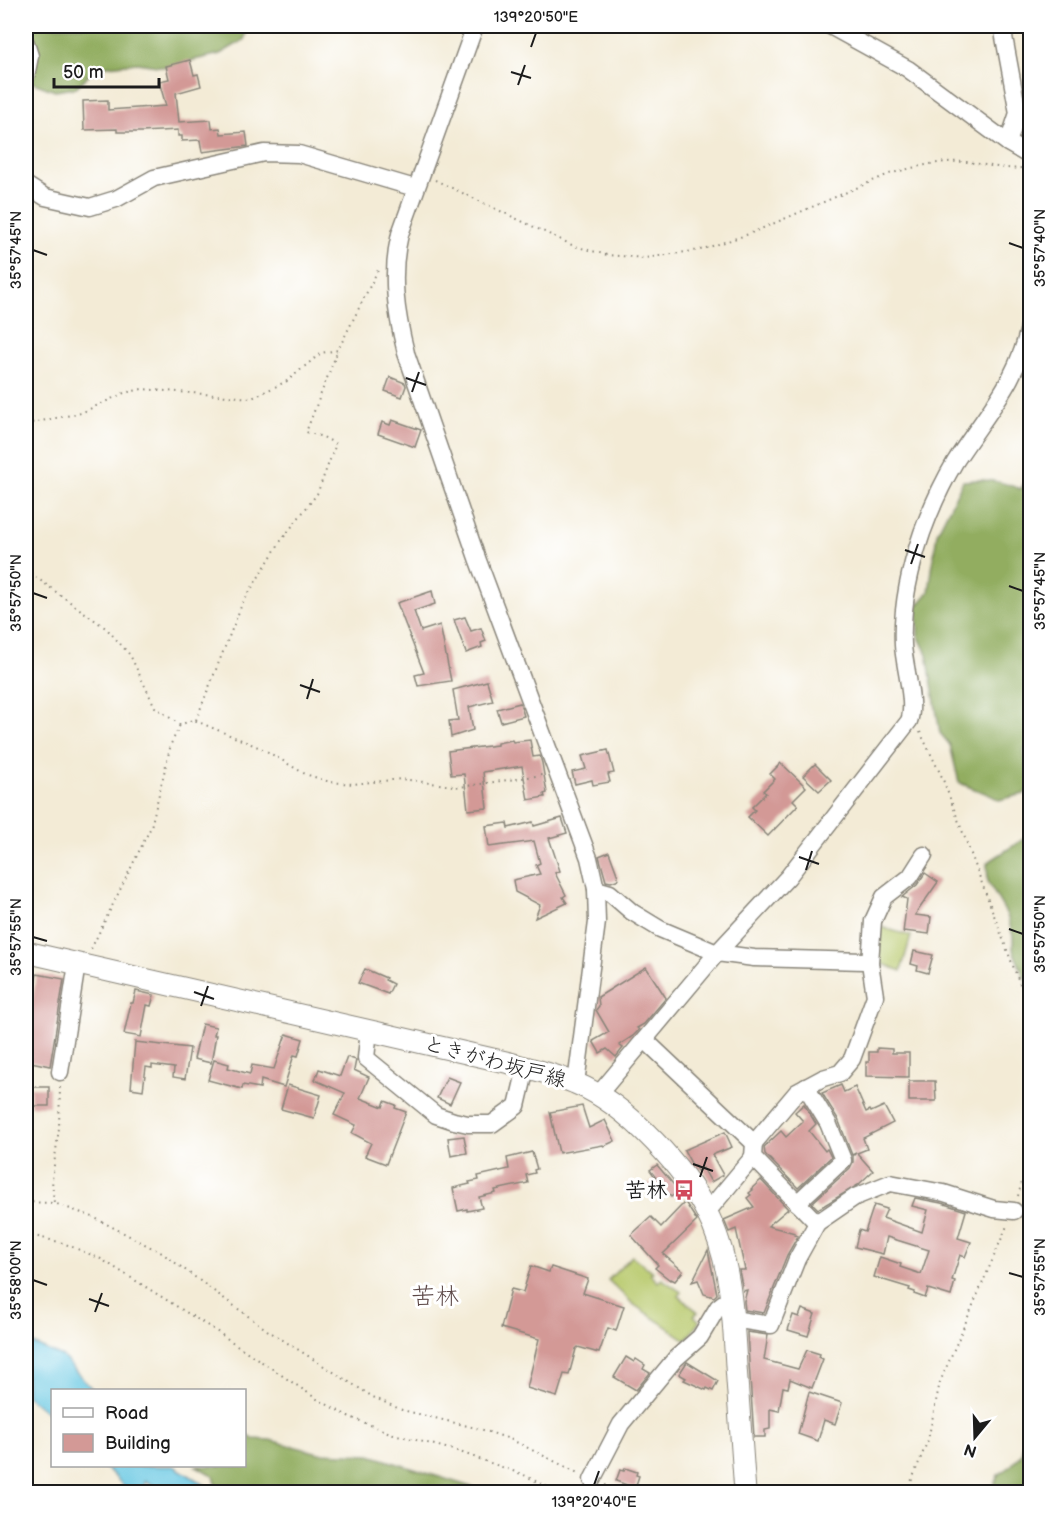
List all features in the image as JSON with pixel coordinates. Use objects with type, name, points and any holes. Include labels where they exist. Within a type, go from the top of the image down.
[{"type":"main road","name":"ときがわ坂戸線","points":[[26,952],[526,1068],[576,1083],[598,1095],[633,1121],[660,1148],[691,1185],[707,1212],[726,1269],[733,1319],[745,1492]]},
{"type":"street","points":[[475,26],[418,181],[397,248],[394,291],[406,353],[477,558],[589,858],[596,889],[597,922],[576,1083]]},
{"type":"street","points":[[830,26],[861,41],[908,69],[1008,143],[1028,161]]},
{"type":"street","points":[[1002,26],[1018,113],[1008,143]]},
{"type":"street","points":[[26,43],[30,56],[26,77]]},
{"type":"street","points":[[26,185],[45,197],[90,207],[116,199],[154,178],[264,153],[299,154],[418,181]]},
{"type":"street","points":[[598,1095],[717,953],[788,877],[909,722],[911,715],[903,643],[903,610],[922,533],[940,490],[956,462],[1004,392],[1020,361],[1030,322]]},
{"type":"street","points":[[707,1212],[797,1092],[823,1078],[840,1073],[852,1059],[875,996],[870,963],[873,921],[884,897],[910,877],[924,855]]},
{"type":"street","points":[[596,889],[610,893],[632,912],[660,929],[717,953],[753,958],[870,963]]},
{"type":"street","points":[[60,1072],[80,965]]},
{"type":"street","points":[[369,1030],[366,1058],[436,1114],[454,1121],[468,1124],[492,1124],[517,1106],[526,1068]]},
{"type":"street","points":[[645,1040],[753,1150],[797,1203],[817,1223]]},
{"type":"street","points":[[797,1203],[843,1160],[828,1123],[806,1087]]},
{"type":"street","points":[[733,1319],[771,1324],[797,1259],[817,1223],[855,1197],[890,1183],[944,1193],[994,1209],[1014,1211]]},
{"type":"street","points":[[592,1480],[621,1424],[675,1359],[700,1337],[718,1307],[731,1297]]},
{"type":"path","points":[[418,181],[574,246],[607,255],[645,258],[700,250],[749,234],[889,174],[913,167],[936,162],[964,162],[1021,169],[1028,161]]},
{"type":"path","points":[[196,721],[243,604],[280,542],[317,494],[336,444],[306,432],[338,350],[379,268]]},
{"type":"path","points":[[26,424],[81,413],[124,393],[142,389],[252,398],[287,381],[321,353],[338,350]]},
{"type":"path","points":[[26,570],[107,630],[130,655],[155,707],[180,725]]},
{"type":"path","points":[[911,715],[942,777],[1030,1011]]},
{"type":"path","points":[[80,965],[151,827],[171,744],[180,725],[192,720],[263,749],[305,774],[330,782],[353,784],[402,779],[460,787],[556,773]]},
{"type":"path","points":[[54,1203],[52,1180],[60,1128],[60,1072]]},
{"type":"path","points":[[908,1492],[928,1440],[940,1382],[1014,1211],[1028,1160],[1030,1129]]},
{"type":"path","points":[[26,1202],[54,1203],[93,1217],[162,1253],[267,1330],[373,1397],[402,1410],[510,1440],[592,1480],[629,1492]]},
{"type":"path","points":[[26,1234],[63,1243],[101,1259],[213,1329],[317,1399],[348,1416],[390,1433],[457,1451],[524,1475],[556,1492]]},
{"type":"green space","points":[[26,26],[248,26],[244,40],[220,54],[164,67],[137,63],[98,67],[75,88],[55,91],[31,82],[26,98]]},
{"type":"green space","points":[[1030,471],[1030,741],[1024,751],[1030,787],[1024,794],[999,800],[959,782],[950,745],[940,733],[927,654],[918,635],[917,606],[929,592],[937,533],[963,481],[993,481],[1021,489]]},
{"type":"green space","points":[[1030,836],[1030,991],[1013,950],[1013,936],[1007,915],[988,882],[987,863]]},
{"type":"green space","points":[[877,926],[911,936],[901,971],[875,961]]},
{"type":"green space","points":[[632,1256],[653,1272],[650,1274],[658,1282],[662,1279],[681,1292],[679,1296],[698,1312],[694,1316],[700,1321],[686,1340],[633,1304],[608,1280]]},
{"type":"green space","points":[[1030,1432],[1030,1492],[991,1492],[998,1475],[1010,1467],[1022,1453],[1023,1443]]},
{"type":"green space","points":[[246,1434],[253,1439],[270,1440],[319,1453],[370,1455],[487,1492],[218,1492],[214,1476],[198,1467],[246,1467]]},
{"type":"water","points":[[26,1338],[33,1344],[63,1357],[92,1389],[51,1389],[51,1416],[26,1395]]},
{"type":"water","points":[[105,1467],[176,1467],[210,1488],[212,1492],[165,1492],[145,1480],[144,1491],[147,1492],[130,1492]]},
{"type":"building","points":[[190,60],[194,75],[198,74],[201,86],[176,93],[179,122],[211,120],[212,129],[220,128],[221,134],[246,132],[248,146],[202,152],[200,140],[182,141],[182,136],[178,136],[178,130],[117,132],[117,129],[84,130],[83,101],[108,100],[108,110],[166,106],[159,81],[169,79],[166,66]]},
{"type":"building","points":[[390,377],[405,383],[402,397],[385,391]]},
{"type":"building","points":[[392,420],[421,430],[415,447],[378,434],[382,422],[390,425]]},
{"type":"building","points":[[432,591],[435,604],[414,611],[421,631],[440,625],[451,681],[418,686],[415,675],[424,673],[397,603]]},
{"type":"building","points":[[465,617],[471,631],[481,628],[486,641],[481,643],[482,647],[466,653],[454,620]]},
{"type":"building","points":[[487,681],[493,701],[469,707],[473,730],[451,737],[449,721],[458,720],[453,690]]},
{"type":"building","points":[[520,703],[524,716],[501,722],[497,709]]},
{"type":"building","points":[[512,740],[513,742],[530,740],[533,757],[540,756],[547,793],[544,794],[545,797],[528,800],[522,766],[483,772],[487,808],[468,810],[464,774],[451,775],[448,751],[497,745],[497,743]]},
{"type":"building","points":[[608,750],[614,773],[608,774],[610,782],[593,785],[592,780],[575,784],[572,772],[586,769],[582,756]]},
{"type":"building","points":[[781,763],[806,787],[793,800],[798,805],[768,836],[748,817],[755,810],[752,807],[766,793],[763,791],[775,779],[770,774]]},
{"type":"building","points":[[815,764],[831,780],[819,791],[803,776]]},
{"type":"building","points":[[562,818],[567,833],[549,838],[560,871],[555,873],[566,895],[563,897],[567,903],[535,918],[540,905],[515,892],[513,880],[540,874],[536,865],[540,863],[534,841],[489,847],[486,826],[507,823],[508,828],[533,822],[534,826]]},
{"type":"building","points":[[609,852],[619,879],[611,882],[606,881],[599,856]]},
{"type":"building","points":[[925,873],[938,882],[915,915],[931,917],[929,934],[904,931],[903,933],[907,899],[902,897],[917,885]]},
{"type":"building","points":[[914,951],[933,955],[928,973],[917,970],[918,966],[911,964]]},
{"type":"building","points":[[646,967],[666,998],[644,1024],[637,1028],[639,1030],[633,1036],[619,1045],[623,1048],[616,1057],[607,1049],[600,1053],[593,1041],[609,1032],[596,1010],[599,1006],[598,997]]},
{"type":"building","points":[[365,969],[386,978],[385,980],[393,984],[388,994],[358,983]]},
{"type":"building","points":[[37,974],[64,979],[50,1066],[26,1061],[26,1014],[29,1015]]},
{"type":"building","points":[[136,991],[154,995],[151,1006],[147,1005],[141,1037],[124,1034]]},
{"type":"building","points":[[202,1024],[216,1027],[211,1063],[194,1059]]},
{"type":"building","points":[[286,1034],[303,1039],[298,1056],[294,1055],[284,1087],[261,1080],[260,1088],[243,1085],[242,1089],[208,1080],[214,1060],[229,1064],[228,1068],[250,1074],[252,1065],[274,1069]]},
{"type":"building","points":[[135,1042],[190,1048],[185,1079],[173,1077],[174,1068],[152,1065],[152,1068],[146,1067],[143,1090],[131,1088]]},
{"type":"building","points":[[877,1048],[892,1049],[892,1053],[909,1053],[909,1077],[866,1076],[869,1052],[877,1052]]},
{"type":"building","points":[[347,1057],[356,1060],[354,1070],[369,1077],[360,1098],[383,1107],[385,1101],[406,1112],[386,1164],[365,1156],[371,1143],[352,1133],[356,1125],[334,1115],[345,1093],[315,1080],[319,1069],[340,1076]]},
{"type":"building","points":[[447,1077],[460,1082],[450,1104],[437,1098]]},
{"type":"building","points":[[909,1081],[935,1081],[936,1101],[909,1101]]},
{"type":"building","points":[[288,1085],[321,1095],[314,1118],[281,1109]]},
{"type":"building","points":[[841,1085],[844,1092],[855,1087],[866,1112],[884,1106],[893,1123],[863,1138],[867,1149],[857,1153],[873,1171],[858,1185],[818,1209],[812,1203],[850,1168],[856,1153],[852,1155],[838,1119],[822,1093]]},
{"type":"building","points":[[30,1087],[49,1087],[49,1106],[30,1106]]},
{"type":"building","points":[[804,1104],[816,1124],[809,1131],[825,1151],[827,1149],[831,1157],[798,1188],[765,1154],[764,1147],[781,1131],[786,1137],[803,1121],[795,1112]]},
{"type":"building","points":[[582,1106],[589,1128],[605,1120],[615,1141],[604,1146],[559,1153],[550,1112]]},
{"type":"building","points":[[725,1132],[732,1147],[712,1155],[723,1175],[711,1182],[703,1168],[697,1171],[684,1150]]},
{"type":"building","points":[[464,1136],[467,1153],[451,1156],[448,1138]]},
{"type":"building","points":[[532,1152],[537,1169],[534,1170],[535,1173],[526,1175],[528,1183],[495,1190],[496,1193],[479,1197],[482,1208],[458,1211],[453,1188],[479,1180],[478,1176],[509,1169],[507,1158]]},
{"type":"building","points":[[657,1165],[679,1191],[671,1197],[664,1188],[655,1196],[647,1186],[656,1178],[650,1170]]},
{"type":"building","points":[[761,1180],[788,1209],[768,1226],[795,1233],[794,1235],[798,1236],[787,1255],[764,1313],[745,1310],[744,1301],[747,1290],[743,1291],[739,1270],[745,1270],[736,1229],[729,1232],[724,1220],[754,1207],[747,1198],[751,1195],[749,1193],[753,1190],[751,1189]]},
{"type":"building","points":[[915,1198],[966,1211],[958,1238],[971,1242],[965,1257],[960,1255],[952,1280],[955,1281],[951,1296],[928,1289],[925,1298],[914,1294],[915,1292],[909,1290],[910,1288],[874,1277],[880,1257],[921,1274],[929,1250],[887,1237],[883,1254],[855,1247],[859,1230],[865,1232],[874,1205],[887,1209],[883,1218],[922,1232],[928,1210],[912,1206]]},
{"type":"building","points":[[685,1202],[697,1221],[663,1254],[683,1271],[675,1281],[670,1280],[655,1268],[658,1265],[631,1235],[651,1217],[661,1227]]},
{"type":"building","points":[[708,1250],[717,1294],[714,1297],[704,1294],[698,1280],[692,1282]]},
{"type":"building","points":[[531,1266],[549,1272],[551,1267],[588,1279],[583,1293],[624,1306],[616,1331],[608,1328],[599,1353],[578,1347],[576,1349],[569,1375],[564,1374],[557,1397],[527,1388],[539,1339],[501,1328],[511,1289],[523,1292]]},
{"type":"building","points":[[802,1309],[815,1314],[808,1336],[788,1330],[793,1315],[799,1317]]},
{"type":"building","points":[[747,1332],[768,1335],[764,1360],[798,1369],[807,1350],[820,1354],[819,1357],[823,1359],[812,1388],[790,1379],[788,1388],[783,1387],[779,1411],[770,1409],[770,1429],[765,1430],[765,1437],[754,1437]]},
{"type":"building","points":[[626,1357],[634,1362],[636,1359],[645,1365],[643,1369],[650,1373],[636,1390],[614,1377]]},
{"type":"building","points":[[687,1362],[718,1381],[713,1391],[684,1380],[686,1378],[679,1374]]},
{"type":"building","points":[[809,1392],[842,1403],[835,1424],[824,1420],[818,1441],[798,1434]]},
{"type":"building","points":[[625,1468],[637,1472],[636,1475],[639,1476],[635,1488],[616,1481],[620,1470],[624,1471]]},
{"type":"place","name":"苦林","points":[[684,1190]]},
{"type":"district","name":"苦林","points":[[435,1296]]}]
